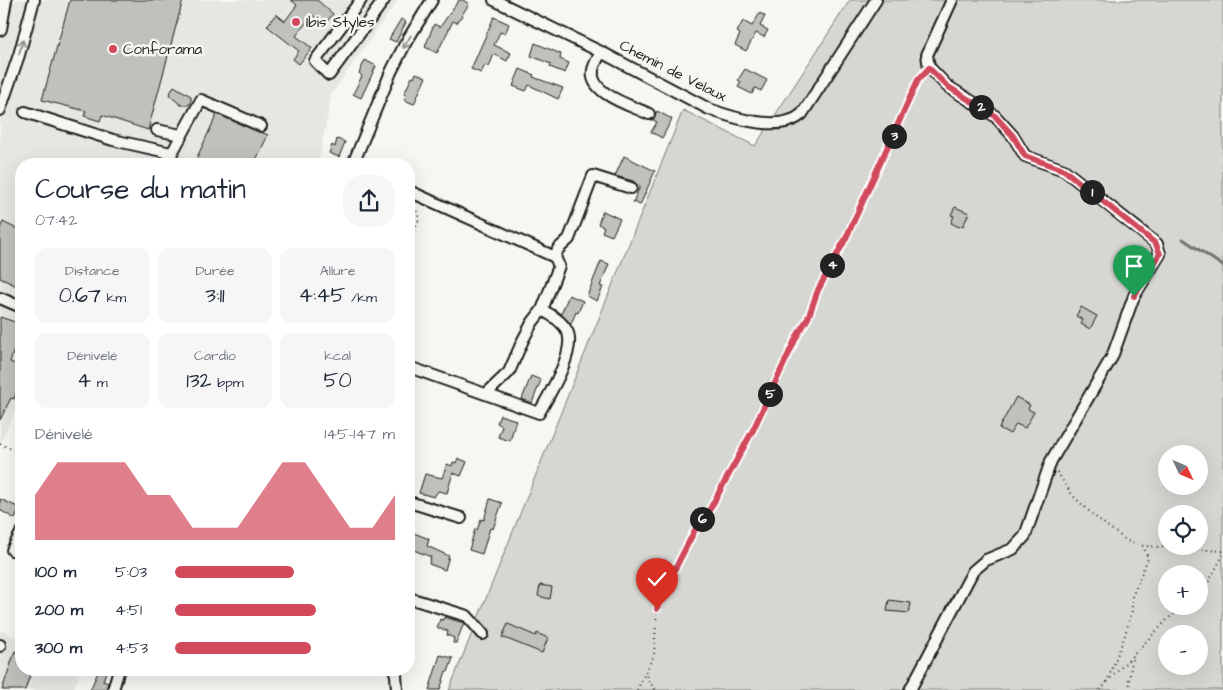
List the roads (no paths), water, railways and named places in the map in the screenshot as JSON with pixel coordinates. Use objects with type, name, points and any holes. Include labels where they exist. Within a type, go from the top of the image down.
[{"type":"main road","points":[[0,29],[5,0]]},
{"type":"street","points":[[0,110],[19,54],[34,0]]},
{"type":"street","points":[[361,0],[314,61],[329,75],[384,0]]},
{"type":"street","points":[[355,158],[391,72],[405,44],[432,0]]},
{"type":"street","name":"Chemin de Velaux","points":[[494,0],[601,52],[715,112],[755,121],[780,124],[795,120],[806,108],[831,66],[876,0]]},
{"type":"street","points":[[910,690],[973,571],[986,560],[1013,550],[1025,536],[1051,461],[1112,357],[1134,296],[1160,254],[1156,244],[1064,170],[1025,156],[1013,136],[995,116],[947,86],[929,68],[927,55],[952,0]]},
{"type":"street","points":[[601,52],[593,71],[595,83],[603,93],[650,114]]},
{"type":"street","points":[[169,158],[201,100],[261,126]]},
{"type":"street","points":[[25,112],[113,140],[171,153]]},
{"type":"street","points":[[157,130],[182,134]]},
{"type":"street","points":[[555,257],[558,249],[569,239],[593,176],[631,188]]},
{"type":"street","points":[[415,195],[555,257],[559,266],[542,310],[532,323],[509,372],[486,394]]},
{"type":"street","points":[[0,298],[15,304]]},
{"type":"street","points":[[415,368],[539,413],[558,379],[567,355],[568,334],[558,319],[542,310]]},
{"type":"street","points":[[415,504],[461,518]]},
{"type":"street","points":[[12,550],[15,544]]},
{"type":"street","points":[[415,600],[467,616],[484,634]]},
{"type":"street","points":[[113,690],[117,676]]},
{"type":"street","points":[[396,676],[397,690]]},
{"type":"waterway","points":[[1183,239],[1223,266]]},
{"type":"place","name":"Ibis Styles","points":[[296,22]]},
{"type":"place","name":"Conforama","points":[[113,49]]}]
